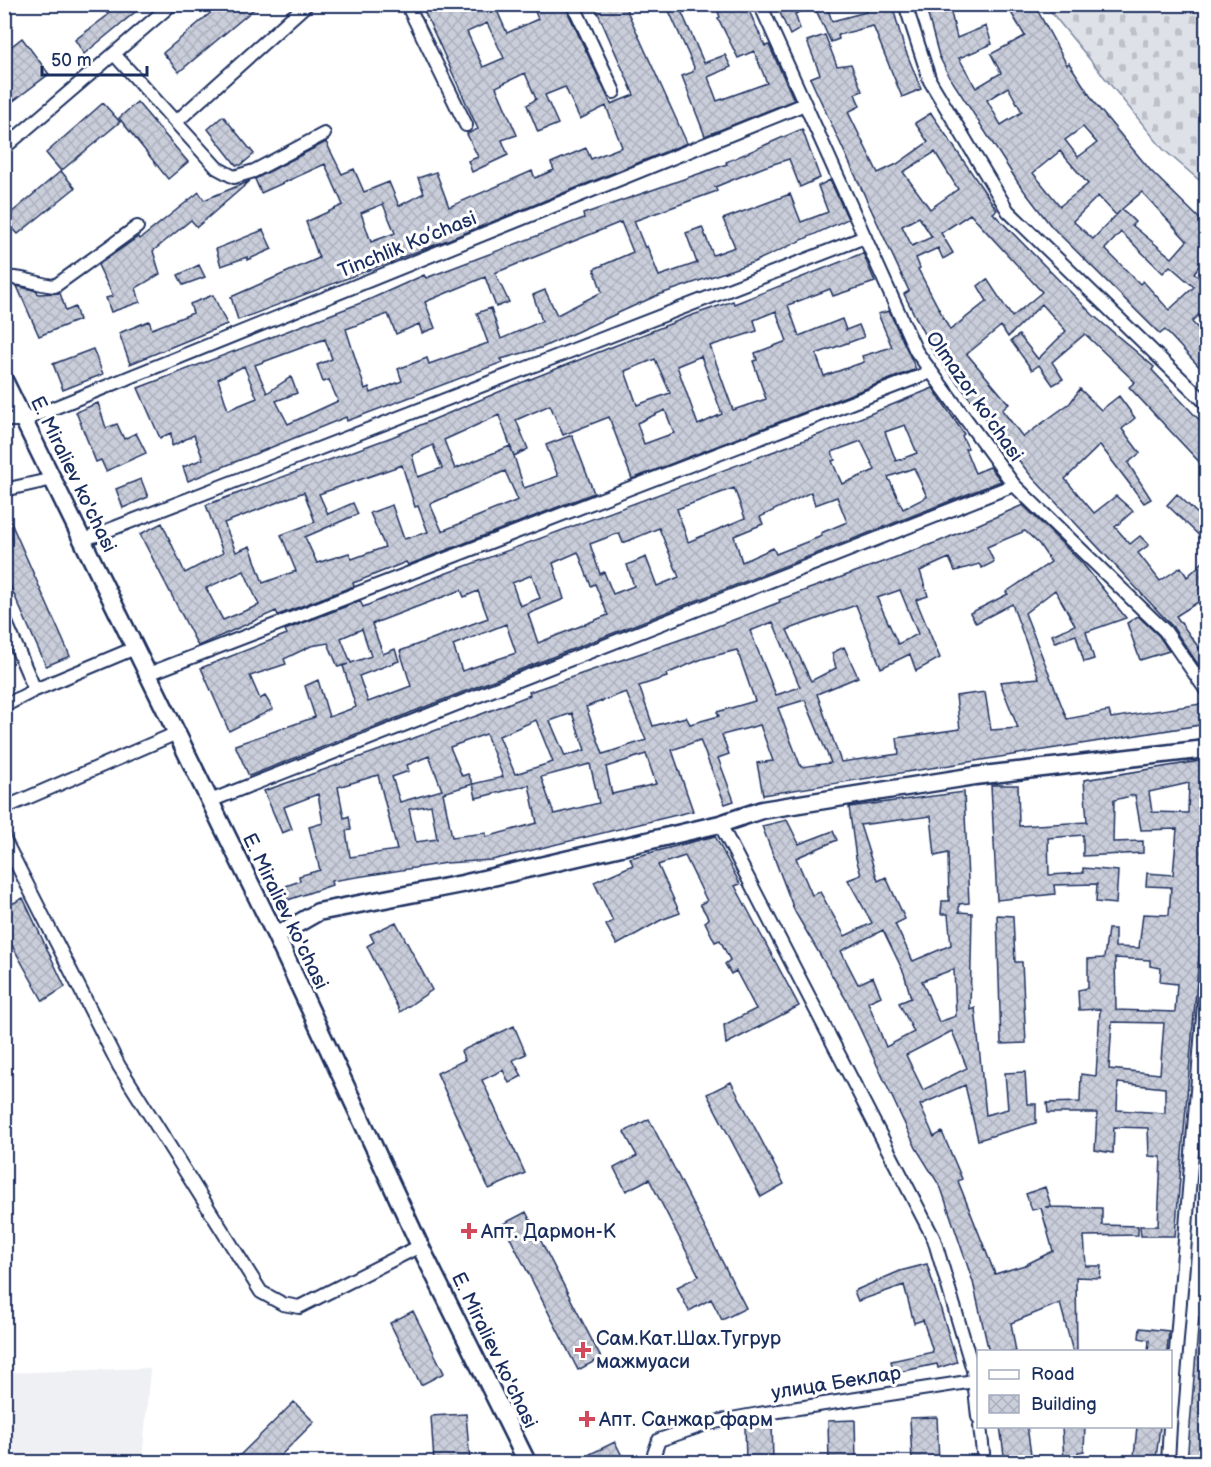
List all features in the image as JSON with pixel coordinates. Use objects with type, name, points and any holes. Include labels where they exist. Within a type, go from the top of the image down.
[{"type":"street","points":[[4,148],[172,4]]},
{"type":"street","points":[[176,122],[307,4]]},
{"type":"street","points":[[407,4],[466,125]]},
{"type":"street","points":[[573,4],[614,92]]},
{"type":"street","name":"Olmazor ko'chasi","points":[[760,4],[916,351],[1014,485],[1165,631],[1206,690]]},
{"type":"street","points":[[905,4],[930,81],[1008,211],[1206,403]]},
{"type":"street","points":[[114,54],[217,168],[234,177],[255,171],[324,134]]},
{"type":"street","name":"Tinchlik Ko’chasi","points":[[24,420],[805,104]]},
{"type":"street","points":[[4,278],[33,279],[43,285],[55,286],[137,227]]},
{"type":"street","points":[[83,540],[865,237]]},
{"type":"street","points":[[148,674],[931,372]]},
{"type":"street","name":"E. Miraliev ko'chasi","points":[[4,380],[276,936],[420,1246],[527,1462]]},
{"type":"street","points":[[4,420],[24,420]]},
{"type":"street","points":[[4,490],[53,479]]},
{"type":"street","points":[[210,801],[1014,485]]},
{"type":"street","points":[[4,618],[34,690]]},
{"type":"street","points":[[4,706],[34,690],[135,648]]},
{"type":"street","points":[[4,808],[177,734]]},
{"type":"street","points":[[276,936],[318,912],[462,884],[720,824],[762,810],[963,778],[1206,749]]},
{"type":"street","points":[[720,824],[934,1239],[974,1381],[977,1408]]},
{"type":"street","points":[[4,839],[119,1066],[261,1292],[283,1304],[299,1307],[420,1246]]},
{"type":"street","points":[[1172,1401],[1206,979]]},
{"type":"street","name":"улица Беклар","points":[[655,1462],[654,1454],[659,1440],[709,1423],[974,1381]]},
{"type":"street","points":[[980,1428],[984,1462]]},
{"type":"street","points":[[1168,1462],[1170,1428]]},
{"type":"shaded area","points":[[150,1368],[142,1462],[5,1462],[5,1373]]},
{"type":"green space","points":[[1048,5],[1206,5],[1206,186],[1163,149],[1051,12]]},
{"type":"building","points":[[101,4],[145,4],[84,54],[75,40],[108,15]]},
{"type":"building","points":[[221,4],[260,4],[179,72],[163,53]]},
{"type":"building","points":[[421,4],[455,4],[459,14],[480,4],[494,4],[507,33],[538,19],[532,4],[564,4],[611,104],[634,95],[594,4],[624,4],[687,143],[450,239],[238,320],[231,297],[319,258],[306,222],[343,205],[325,164],[261,193],[255,179],[326,142],[342,174],[354,169],[364,192],[389,182],[399,206],[424,193],[418,178],[436,172],[449,207],[532,171],[535,178],[554,170],[551,163],[586,148],[591,159],[622,147],[606,106],[580,119],[565,87],[545,95],[558,124],[538,132],[527,105],[536,99],[525,73],[496,87],[517,135],[502,140],[508,155],[472,172],[468,161],[478,157],[467,134],[478,129]],"holes":[[[487,23],[504,58],[483,67],[467,32]],[[383,204],[395,233],[371,242],[361,213]]]},
{"type":"building","points":[[666,4],[678,4],[704,63],[725,55],[731,67],[708,77],[717,101],[767,83],[754,51],[738,58],[718,18],[720,17],[715,4],[746,4],[765,46],[769,45],[794,100],[705,136],[682,76],[693,72],[694,67]]},
{"type":"building","points":[[776,4],[826,4],[832,21],[866,12],[863,4],[892,4],[903,44],[921,89],[902,97],[873,26],[838,35],[839,39],[831,42],[814,6],[795,14],[800,29],[790,35]]},
{"type":"building","points":[[925,4],[949,4],[957,38],[986,26],[992,44],[959,58],[976,88],[1001,73],[991,54],[1025,36],[1006,4],[1034,4],[1067,65],[1069,63],[1096,105],[1151,171],[1206,225],[1206,256],[1194,273],[1202,280],[1206,275],[1206,307],[1192,322],[1206,337],[1206,374],[1165,330],[1160,334],[1051,226],[1019,184],[949,76],[939,56]],"holes":[[[1008,87],[1022,112],[1001,125],[987,100]],[[1083,127],[1097,143],[1078,157],[1065,140]],[[1060,151],[1088,184],[1060,206],[1033,173]],[[1142,192],[1187,241],[1172,258],[1132,225],[1135,222],[1122,209]],[[1098,196],[1116,215],[1120,211],[1093,239],[1073,221]],[[1121,232],[1163,273],[1170,266],[1194,287],[1169,310],[1143,281],[1140,284],[1105,249]]]},
{"type":"building","points":[[825,35],[837,66],[851,64],[862,91],[855,94],[860,106],[848,112],[878,173],[897,164],[928,142],[915,123],[931,113],[997,210],[993,213],[1093,315],[1154,367],[1152,370],[1206,427],[1206,469],[1129,387],[1135,382],[1085,334],[1052,362],[1063,379],[1053,385],[1039,365],[1032,370],[1011,341],[1019,335],[1038,359],[1066,331],[1042,304],[1008,337],[1001,326],[967,354],[1009,404],[1002,410],[1023,437],[1070,403],[1080,389],[1101,410],[1119,396],[1135,418],[1122,429],[1140,453],[1128,463],[1151,499],[1144,503],[1100,445],[1065,479],[1094,513],[1116,496],[1133,511],[1115,527],[1130,544],[1140,536],[1149,545],[1138,553],[1160,581],[1181,567],[1187,577],[1206,559],[1206,597],[1176,616],[1199,648],[1206,645],[1206,676],[1172,626],[1032,477],[933,352],[904,294],[909,291],[810,78],[820,74],[807,41]],"holes":[[[935,152],[958,189],[930,209],[903,172]],[[970,214],[1042,292],[1012,317],[987,279],[978,286],[987,301],[950,330],[918,269],[920,268],[916,258],[938,248],[943,259],[953,253],[941,233]],[[919,217],[932,237],[912,246],[902,226]]]},
{"type":"building","points":[[22,38],[49,74],[4,108],[4,52]]},
{"type":"building","points":[[137,102],[188,162],[168,179],[119,118]]},
{"type":"building","points":[[103,103],[120,122],[61,171],[46,153]]},
{"type":"building","points":[[223,116],[254,154],[241,165],[236,165],[208,129]]},
{"type":"building","points":[[802,129],[820,178],[800,187],[789,159],[715,187],[717,191],[634,221],[659,276],[697,263],[686,233],[702,227],[713,255],[735,247],[723,219],[790,194],[801,222],[828,212],[818,186],[830,180],[848,219],[754,262],[658,295],[541,348],[501,359],[503,362],[347,421],[346,417],[188,481],[183,467],[203,459],[194,435],[172,446],[171,433],[160,438],[138,388],[366,301],[424,275],[426,278],[584,218],[583,214],[727,164],[726,162]],"holes":[[[621,222],[633,252],[594,269],[602,292],[557,315],[545,290],[533,295],[542,321],[501,339],[491,308],[477,313],[488,343],[429,364],[427,358],[398,369],[402,381],[371,393],[369,387],[365,389],[346,329],[388,314],[396,334],[419,324],[422,333],[435,328],[425,302],[485,277],[496,307],[509,302],[495,273]],[[325,339],[332,359],[317,365],[323,382],[329,380],[338,401],[288,424],[276,401],[297,393],[291,377],[267,393],[255,365]],[[244,366],[257,398],[228,410],[218,379]]]},
{"type":"building","points":[[61,171],[75,188],[18,234],[4,219]]},
{"type":"building","points":[[250,181],[197,227],[191,220],[153,251],[160,274],[136,288],[140,302],[111,312],[106,298],[113,296],[98,265],[138,237],[140,239],[199,192],[204,200]]},
{"type":"building","points":[[263,230],[272,249],[247,260],[247,257],[221,266],[216,249]]},
{"type":"building","points":[[863,253],[875,282],[833,296],[830,289],[788,305],[799,336],[842,319],[846,330],[859,325],[864,337],[816,354],[824,376],[864,362],[862,356],[892,347],[878,314],[889,311],[916,369],[632,479],[609,417],[563,435],[550,405],[516,420],[528,449],[514,456],[524,488],[558,476],[546,445],[572,435],[594,493],[408,565],[406,562],[353,583],[354,586],[278,615],[276,611],[198,646],[140,534],[162,523],[185,573],[223,553],[206,505],[392,437],[690,316],[733,301],[734,304]],"holes":[[[776,311],[787,341],[755,353],[757,360],[753,361],[766,399],[733,410],[710,346],[757,331],[754,320]],[[701,356],[722,414],[698,425],[677,366]],[[655,359],[670,393],[637,405],[625,371]],[[665,410],[674,433],[644,444],[637,423]],[[499,415],[514,456],[510,446],[455,469],[444,440]],[[433,445],[442,468],[418,477],[412,455]],[[402,465],[415,507],[418,506],[428,532],[404,539],[392,505],[370,513],[385,547],[352,559],[349,553],[317,563],[305,537],[358,514],[353,503],[328,514],[319,494]],[[505,471],[518,500],[442,531],[430,504]],[[304,492],[315,522],[281,535],[296,571],[263,583],[250,546],[236,552],[224,523]],[[244,571],[259,605],[223,620],[206,588]]]},
{"type":"building","points":[[199,265],[205,277],[183,285],[178,275]]},
{"type":"building","points":[[17,286],[37,291],[38,294],[60,293],[66,311],[75,307],[79,320],[39,336]]},
{"type":"building","points":[[213,295],[227,324],[130,364],[119,333],[149,321],[152,329],[193,313],[190,304]]},
{"type":"building","points":[[93,349],[103,374],[63,390],[53,364]]},
{"type":"building","points":[[933,388],[964,434],[962,436],[968,448],[965,449],[975,473],[990,467],[1001,481],[249,776],[235,745],[315,717],[305,686],[318,680],[329,717],[356,707],[343,666],[348,664],[338,667],[328,643],[311,646],[284,659],[286,664],[250,676],[260,699],[265,696],[273,709],[229,731],[201,668],[287,634],[285,630],[360,601],[363,607],[439,576],[826,432]],"holes":[[[905,425],[917,453],[896,461],[885,432]],[[861,441],[875,470],[842,484],[832,461],[835,460],[832,452]],[[914,468],[927,497],[903,509],[888,477]],[[734,488],[745,518],[688,542],[677,509]],[[811,492],[815,505],[837,497],[847,522],[821,533],[822,536],[776,554],[773,548],[742,562],[734,536],[763,524],[760,517]],[[659,528],[679,577],[657,586],[646,557],[627,565],[634,586],[613,594],[604,572],[600,574],[590,544],[619,533],[623,543]],[[578,552],[591,586],[595,584],[608,615],[538,643],[528,614],[564,599],[553,563]],[[532,575],[540,598],[520,606],[512,583]],[[461,590],[464,597],[478,591],[488,618],[400,651],[411,686],[368,702],[359,676],[399,661],[395,649],[383,654],[372,624]],[[506,624],[516,653],[462,671],[453,645]],[[362,629],[371,656],[351,663],[341,638]]]},
{"type":"building","points":[[98,403],[106,428],[117,424],[124,439],[136,433],[146,453],[106,471],[101,460],[96,462],[76,412]]},
{"type":"building","points":[[141,479],[148,497],[123,508],[116,489]]},
{"type":"building","points":[[1177,494],[1206,522],[1206,542],[1167,505]]},
{"type":"building","points":[[1023,505],[1083,564],[1126,618],[1086,632],[1094,659],[1084,662],[1076,635],[1055,642],[1052,635],[1075,625],[1055,590],[1025,613],[1067,719],[1109,711],[1111,718],[1200,704],[1206,716],[1206,724],[763,795],[757,763],[773,761],[760,725],[722,735],[729,754],[718,758],[734,801],[725,804],[700,740],[672,750],[693,811],[492,860],[446,863],[331,881],[332,885],[288,900],[283,887],[300,881],[299,876],[320,870],[309,827],[323,823],[318,794],[284,807],[292,829],[282,833],[264,791],[479,715],[530,695],[529,692],[702,632],[780,602],[779,600],[940,541]],"holes":[[[1025,531],[1039,544],[1051,562],[1006,592],[1008,594],[970,613],[976,623],[1012,604],[1039,678],[1000,682],[1018,728],[991,730],[985,692],[956,696],[960,729],[897,738],[899,754],[841,762],[817,694],[858,677],[844,647],[832,653],[836,668],[811,681],[787,630],[856,605],[881,668],[910,654],[916,671],[940,658],[916,600],[928,596],[920,571],[949,558],[955,571],[979,564],[982,568],[994,562],[987,547]],[[900,590],[918,634],[898,644],[877,598]],[[773,622],[800,687],[776,695],[750,631]],[[737,650],[755,701],[717,712],[719,716],[690,724],[686,717],[653,726],[639,686],[667,677],[666,674],[702,659]],[[626,692],[646,740],[603,754],[586,707]],[[805,700],[831,763],[801,767],[778,708]],[[572,713],[585,750],[565,756],[550,721]],[[536,720],[553,762],[515,774],[499,736]],[[486,734],[503,777],[473,784],[468,774],[462,776],[450,747]],[[646,754],[656,784],[612,794],[606,767]],[[429,756],[442,790],[400,802],[392,777],[409,771],[407,765]],[[590,764],[599,803],[554,814],[541,777]],[[378,775],[397,850],[350,857],[346,831],[351,830],[349,816],[344,818],[338,787]],[[473,784],[476,798],[529,785],[537,823],[486,837],[486,833],[452,837],[443,793]],[[431,805],[437,839],[416,842],[409,809]]]},
{"type":"building","points":[[4,507],[70,656],[46,666],[4,572]]},
{"type":"building","points":[[1138,616],[1159,636],[1169,651],[1140,660],[1127,623]]},
{"type":"building","points":[[1206,760],[1206,873],[1175,1236],[1141,1236],[1140,1226],[1158,1226],[1161,1157],[1149,1156],[1148,1128],[1114,1127],[1113,1153],[1095,1150],[1097,1113],[1048,1113],[1047,1103],[1080,1102],[1081,1074],[1096,1076],[1100,1009],[1079,1010],[1078,990],[1088,988],[1088,959],[1104,958],[1108,929],[1115,929],[1115,947],[1139,948],[1143,914],[1169,915],[1171,887],[1146,886],[1147,873],[1173,875],[1177,829],[1141,830],[1135,795],[1114,800],[1113,842],[1143,841],[1143,853],[1083,856],[1083,835],[1048,838],[1049,875],[1083,873],[1083,868],[1118,871],[1116,904],[1096,902],[1097,884],[1054,885],[1055,894],[997,900],[991,785],[1018,785],[1019,826],[1087,822],[1084,780]],"holes":[[[1189,783],[1188,813],[1152,812],[1149,792]],[[1115,958],[1150,960],[1150,966],[1161,968],[1160,982],[1177,984],[1175,1012],[1116,1010]],[[1112,1022],[1164,1023],[1160,1074],[1109,1069]],[[1118,1083],[1165,1088],[1165,1113],[1117,1110]]]},
{"type":"building","points":[[964,792],[969,903],[959,904],[959,912],[972,913],[970,1010],[975,1008],[986,1115],[1008,1109],[1005,1073],[1025,1072],[1027,1104],[1036,1104],[1036,1123],[978,1140],[965,1085],[920,1105],[934,1137],[942,1132],[962,1179],[958,1181],[995,1274],[1025,1265],[1053,1251],[1041,1208],[1032,1210],[1026,1194],[1045,1187],[1051,1206],[1045,1207],[1102,1208],[1102,1225],[1138,1226],[1138,1235],[1084,1236],[1086,1266],[1101,1266],[1100,1278],[1076,1277],[1077,1350],[1072,1350],[1060,1303],[1011,1323],[1016,1350],[989,1350],[973,1282],[941,1188],[916,1148],[847,1001],[795,912],[762,826],[787,820],[799,844],[833,831],[837,840],[796,858],[812,895],[820,892],[845,936],[872,923],[848,880],[861,875],[856,858],[849,807]],"holes":[[[931,816],[935,856],[948,853],[949,901],[942,901],[941,914],[948,914],[951,945],[913,961],[895,924],[905,919],[886,877],[878,881],[860,825]],[[883,930],[904,973],[911,998],[899,1003],[914,1032],[886,1047],[868,1002],[881,996],[873,977],[858,984],[841,951]],[[954,969],[956,1016],[939,1022],[922,981]],[[952,1031],[967,1068],[923,1090],[906,1055]]]},
{"type":"building","points":[[715,836],[740,884],[735,886],[799,1006],[726,1044],[724,1025],[756,1009],[736,971],[731,974],[725,964],[730,960],[720,940],[715,942],[705,922],[709,919],[700,904],[707,901],[685,856],[658,865],[680,913],[661,920],[617,945],[606,925],[613,921],[594,882],[633,865],[630,858]]},
{"type":"building","points":[[23,898],[65,987],[43,1001],[4,931],[4,908]]},
{"type":"building","points":[[997,915],[1013,916],[1015,962],[1022,962],[1026,1043],[1001,1044]]},
{"type":"building","points":[[396,922],[432,990],[400,1012],[367,946],[374,942],[370,934]]},
{"type":"building","points":[[514,1026],[526,1054],[513,1060],[522,1076],[509,1083],[503,1070],[482,1080],[525,1173],[489,1189],[437,1073],[465,1060],[461,1051]]},
{"type":"building","points":[[731,1082],[784,1184],[761,1197],[707,1094]]},
{"type":"building","points":[[649,1119],[746,1308],[722,1320],[711,1299],[689,1311],[677,1287],[699,1276],[649,1179],[626,1191],[614,1168],[637,1156],[624,1132]]},
{"type":"building","points":[[526,1212],[601,1358],[578,1370],[503,1224]]},
{"type":"building","points":[[927,1264],[957,1362],[938,1368],[937,1364],[894,1373],[891,1361],[933,1352],[923,1320],[914,1323],[904,1285],[858,1301],[854,1291],[900,1271]]},
{"type":"building","points":[[413,1311],[444,1373],[421,1385],[390,1323]]},
{"type":"building","points":[[1199,1317],[1206,1318],[1206,1462],[1187,1462]]},
{"type":"building","points":[[1140,1328],[1169,1331],[1167,1350],[1148,1350],[1149,1340],[1139,1338]]},
{"type":"building","points":[[294,1402],[314,1422],[274,1462],[233,1462]]},
{"type":"building","points":[[466,1414],[470,1462],[434,1462],[431,1416]]},
{"type":"building","points":[[937,1417],[939,1462],[912,1462],[910,1418]]},
{"type":"building","points":[[855,1420],[856,1462],[829,1462],[828,1421]]},
{"type":"building","points":[[772,1422],[773,1462],[746,1462],[745,1425]]},
{"type":"building","points":[[1000,1428],[1027,1428],[1032,1462],[1005,1462]]},
{"type":"building","points":[[1062,1428],[1085,1428],[1084,1451],[1078,1452],[1079,1462],[1064,1462]]},
{"type":"building","points":[[1137,1428],[1160,1428],[1156,1458],[1134,1457]]},
{"type":"building","points":[[615,1442],[625,1462],[594,1462],[590,1454]]},
{"type":"place","name":"Апт. Дармон-К","points":[[469,1231]]},
{"type":"place","name":"Сам.Кат.Шах.Тугрур мажмуаси","points":[[583,1350]]},
{"type":"place","name":"Апт. Санжар фарм","points":[[587,1419]]}]
